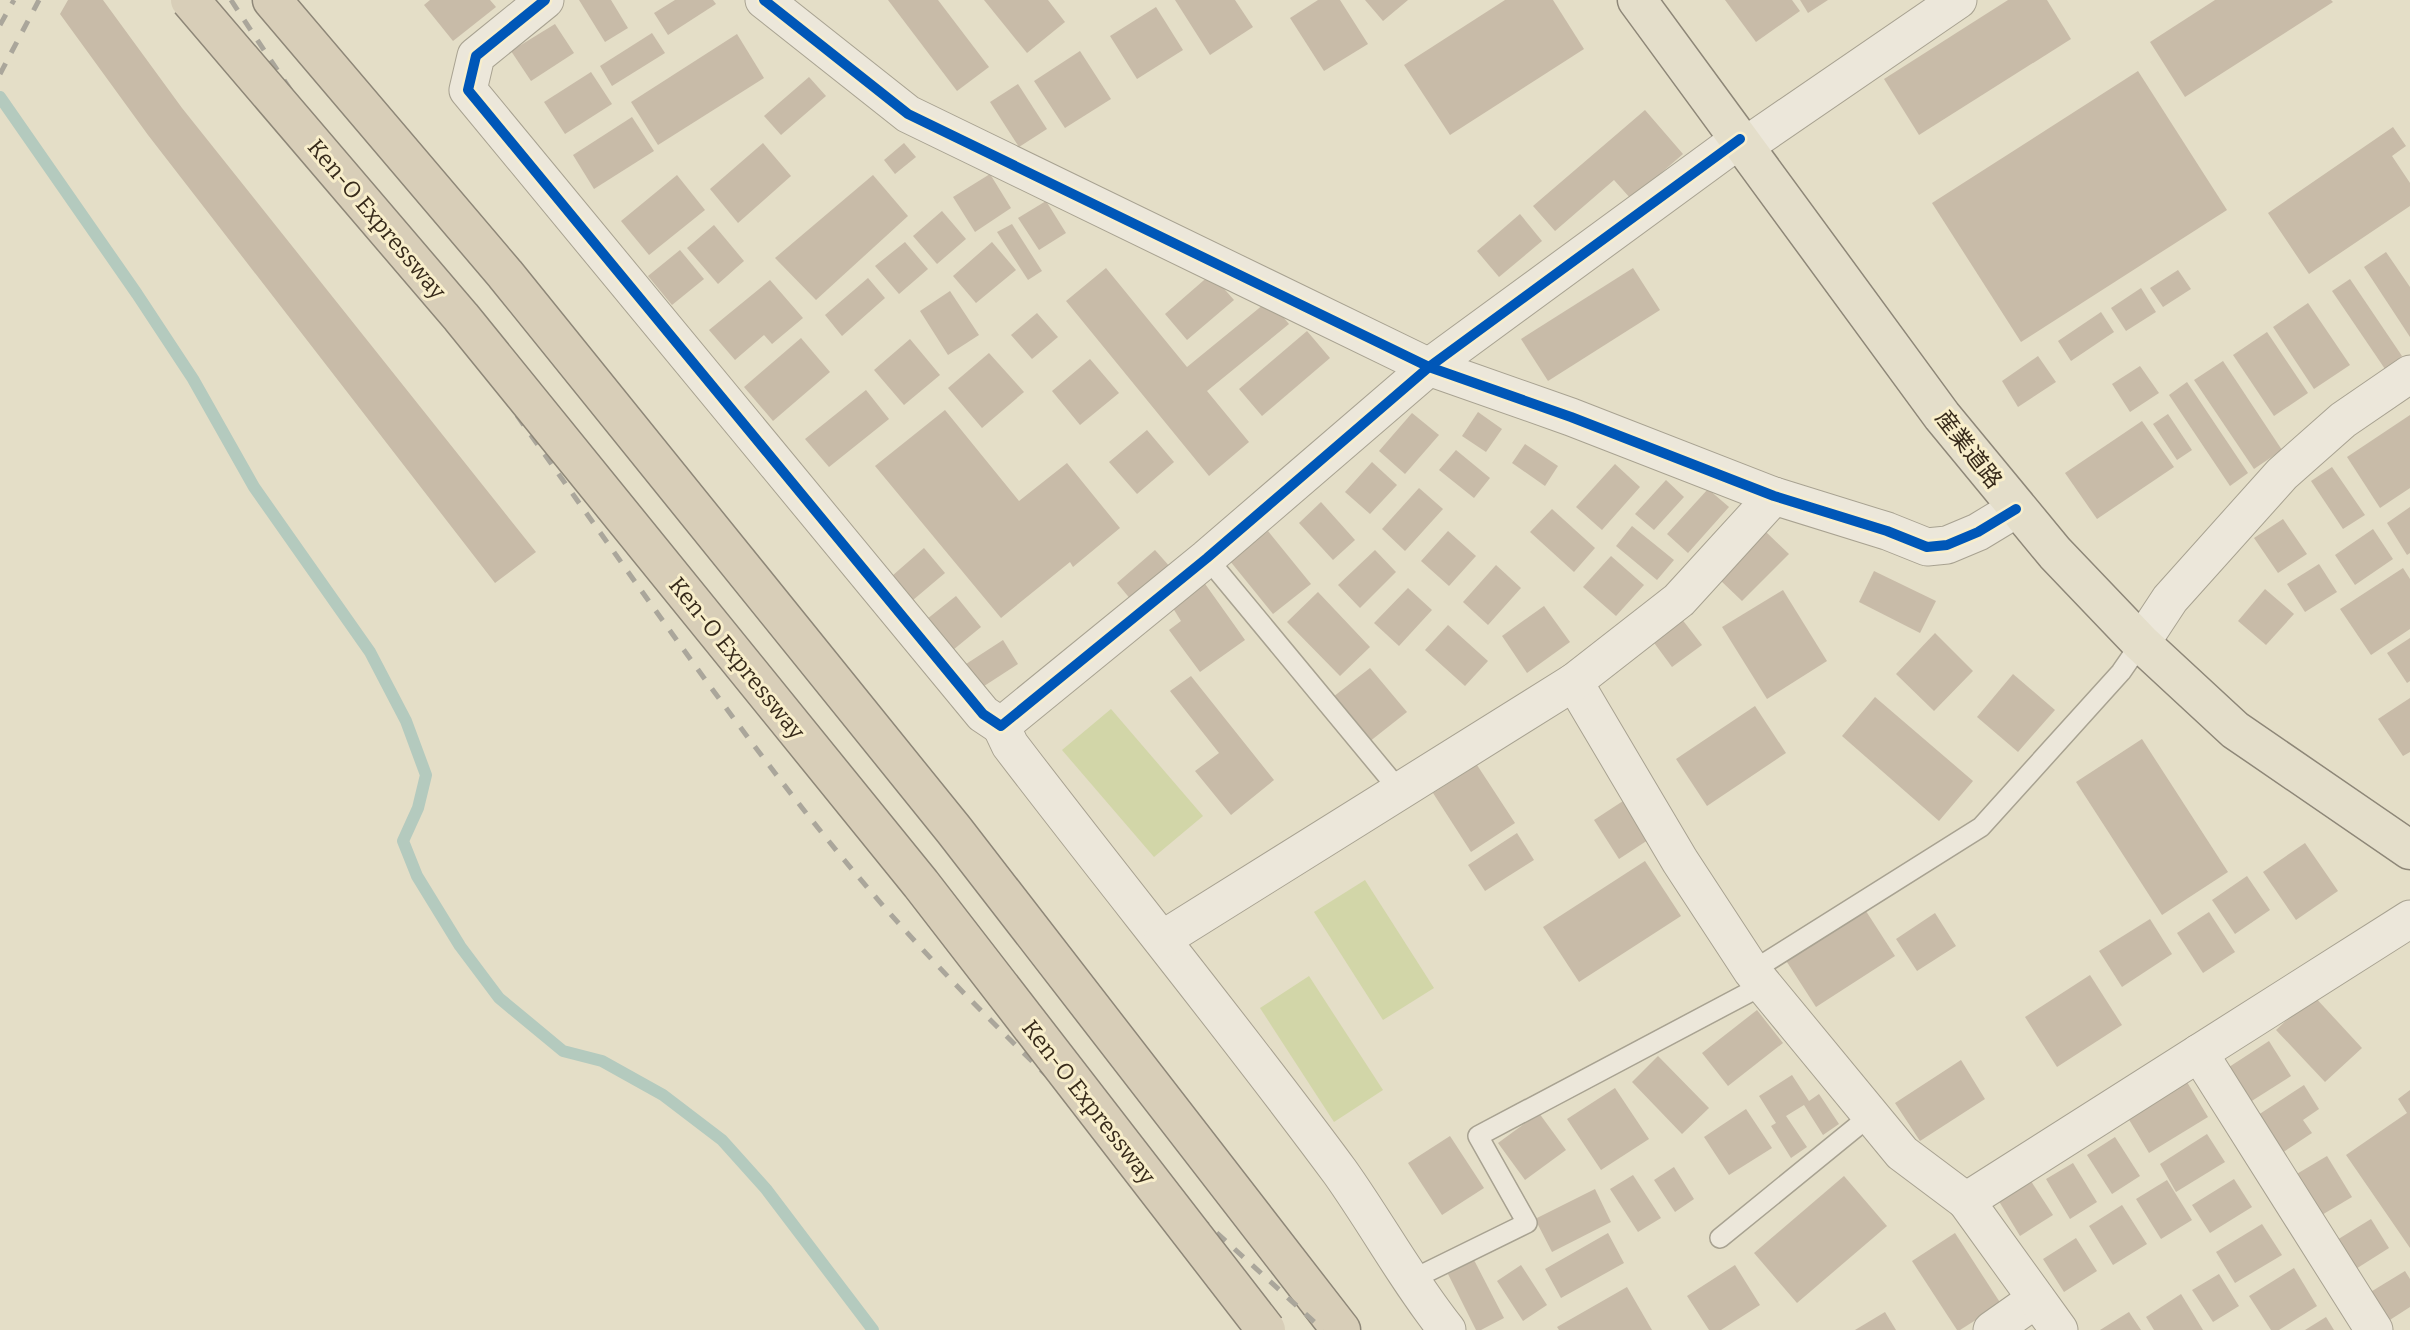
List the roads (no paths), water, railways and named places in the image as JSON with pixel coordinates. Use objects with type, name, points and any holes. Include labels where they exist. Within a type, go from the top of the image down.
[{"type":"highway","name":"Ken-O Expressway","points":[[191,0],[461,317],[912,873],[1266,1330]]},
{"type":"highway","points":[[272,0],[505,274],[945,819],[1341,1330]]},
{"type":"main road","name":"産業道路","points":[[1637,0],[1942,416],[2016,509],[2141,643],[2235,730],[2410,850]]},
{"type":"street","points":[[545,0],[476,56],[468,90],[983,715],[1001,726],[1010,745],[1025,765],[1163,939],[1341,1175],[1447,1330]]},
{"type":"street","points":[[764,0],[908,114],[1429,368],[1571,417],[1774,496],[1887,531],[1927,547],[1947,545],[1978,532],[2016,509]]},
{"type":"street","points":[[1001,726],[1207,558],[1429,368],[1742,143],[1958,0]]},
{"type":"street","points":[[2141,643],[2171,599],[2282,474],[2343,420],[2410,374]]},
{"type":"street","points":[[1163,939],[1574,682],[1679,600],[1774,496]]},
{"type":"street","points":[[1574,682],[1680,861],[1758,978],[1902,1153],[1966,1202],[2059,1330]]},
{"type":"street","points":[[1966,1202],[2410,919]]},
{"type":"street","points":[[2199,1054],[2374,1330]]},
{"type":"street","points":[[1992,1330],[2036,1299]]},
{"type":"lane","points":[[1207,558],[1400,791]]},
{"type":"lane","points":[[1411,1280],[1527,1223],[1478,1136],[1758,978],[1981,827],[2121,672],[2141,643]]},
{"type":"lane","points":[[1720,1238],[1871,1115]]},
{"type":"waterway","points":[[0,97],[193,379],[254,487],[370,652],[406,721],[426,775],[418,808],[403,841],[417,876],[460,946],[499,998],[563,1051],[602,1061],[663,1095],[722,1140],[766,1189],[873,1330]]},
{"type":"railway","points":[[0,25],[14,0]]},
{"type":"railway","points":[[0,74],[39,0]]},
{"type":"railway","points":[[231,0],[315,127],[651,604],[765,760],[844,860],[937,965],[1044,1072],[1323,1330]]}]
